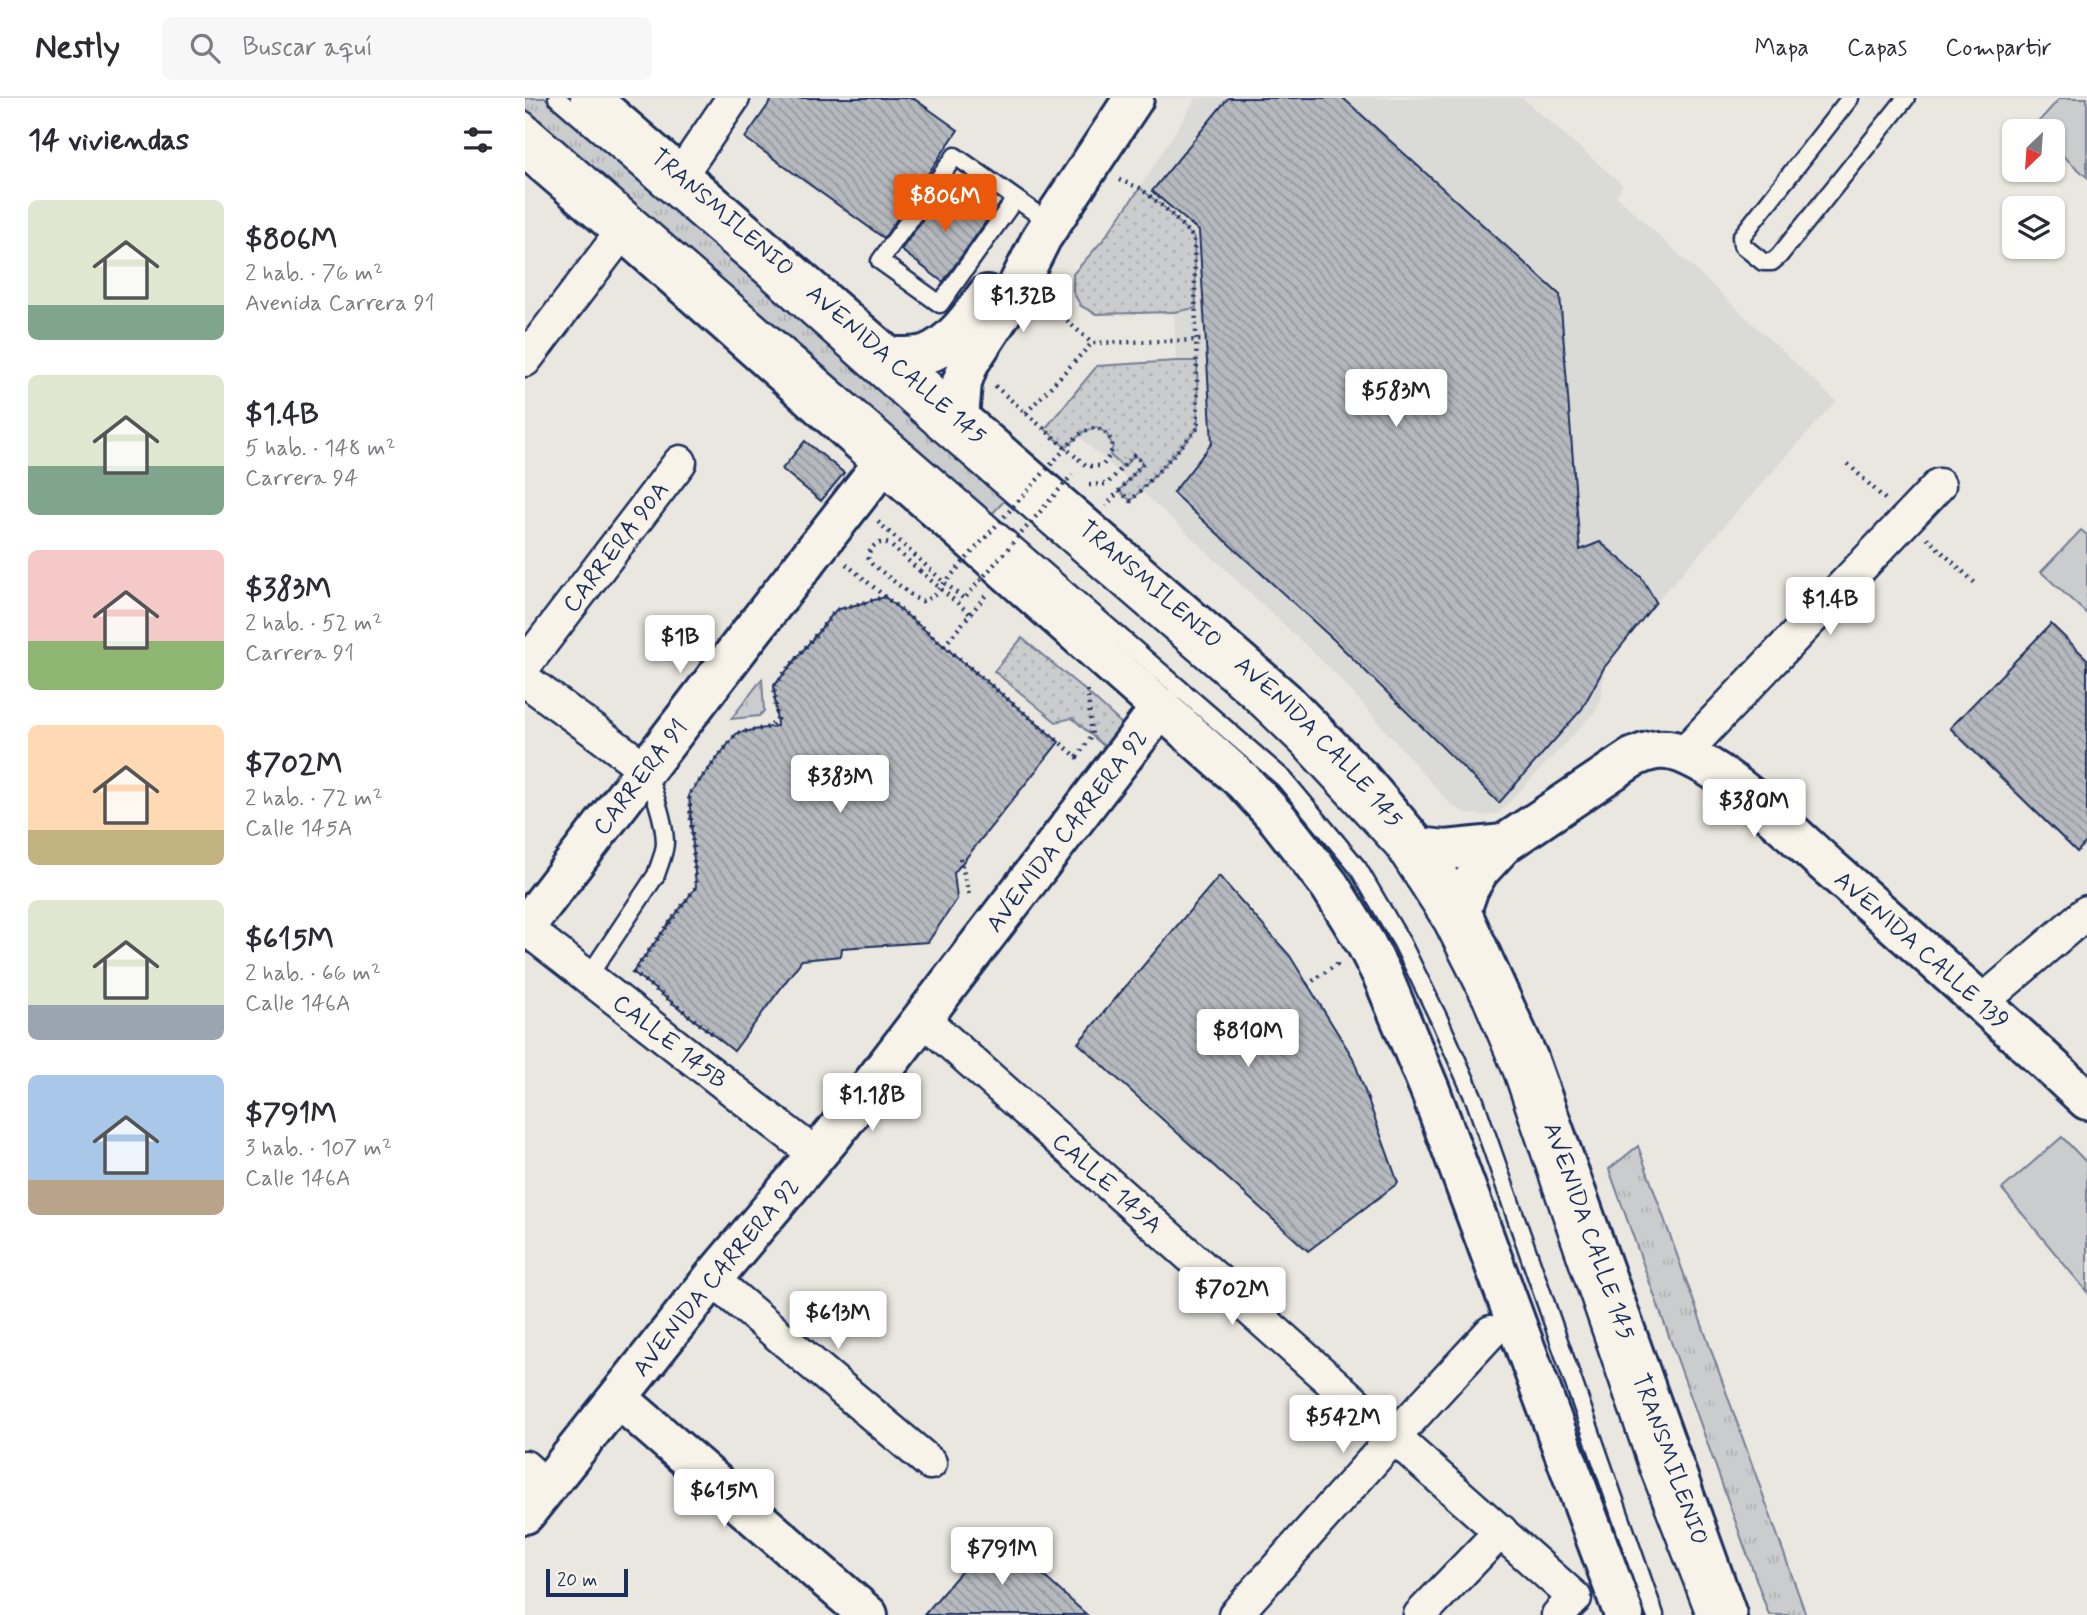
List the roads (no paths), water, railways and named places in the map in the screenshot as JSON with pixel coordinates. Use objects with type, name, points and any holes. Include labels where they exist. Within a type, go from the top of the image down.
[{"type":"main road","name":"AVENIDA CALLE 145","points":[[590,98],[1284,700],[1360,778],[1418,847],[1461,911],[1528,1058],[1727,1615]]},
{"type":"main road","points":[[959,419],[962,382],[969,363],[1011,298],[1046,231],[1134,98]]},
{"type":"main road","points":[[525,147],[624,231],[1243,781],[1278,819],[1330,886],[1383,977],[1430,1090],[1623,1615]]},
{"type":"main road","points":[[888,357],[913,357],[928,353],[947,341],[1046,231]]},
{"type":"main road","name":"CARRERA 91","points":[[525,927],[884,461]]},
{"type":"main road","name":"AVENIDA CARRERA 92","points":[[532,1489],[618,1398],[712,1279],[816,1155],[1161,707]]},
{"type":"main road","name":"AVENIDA CALLE 139","points":[[1461,911],[1469,888],[1479,871],[1504,844],[1632,758],[1645,751],[1670,750],[1683,754],[1717,774],[1760,805],[1982,1002],[2087,1100]]},
{"type":"main road","name":"AVENIDA CALLE 139","points":[[1418,847],[1446,850],[1504,844]]},
{"type":"main road","points":[[618,1398],[868,1615]]},
{"type":"street","points":[[680,176],[733,98]]},
{"type":"street","points":[[525,360],[624,231]]},
{"type":"street","name":"CARRERA 90A","points":[[525,665],[680,462]]},
{"type":"street","points":[[1683,754],[1939,485]]},
{"type":"street","points":[[525,680],[646,769]]},
{"type":"street","points":[[1982,1002],[2087,912]]},
{"type":"street","name":"CALLE 145B","points":[[525,927],[816,1155]]},
{"type":"street","name":"CALLE 145A","points":[[922,1018],[1501,1531],[1567,1606]]},
{"type":"street","points":[[712,1279],[930,1463]]},
{"type":"street","points":[[1235,1615],[1491,1332]]},
{"type":"street","points":[[1420,1615],[1501,1531]]},
{"type":"lane","name":"TRANSMILENIO","points":[[557,98],[1248,698],[1300,748],[1394,849],[1443,925],[1482,1002],[1514,1075],[1646,1463],[1705,1615]]},
{"type":"lane","points":[[1850,98],[1741,237],[1742,245],[1763,262],[1772,262],[1779,256],[1906,98]]},
{"type":"lane","points":[[525,120],[1284,779],[1359,869],[1402,943],[1475,1101],[1655,1615]]},
{"type":"lane","points":[[1016,199],[940,304],[880,261],[955,156],[1016,199],[1046,231]]},
{"type":"lane","points":[[588,977],[656,875],[662,857],[665,843],[657,803],[646,769]]}]
